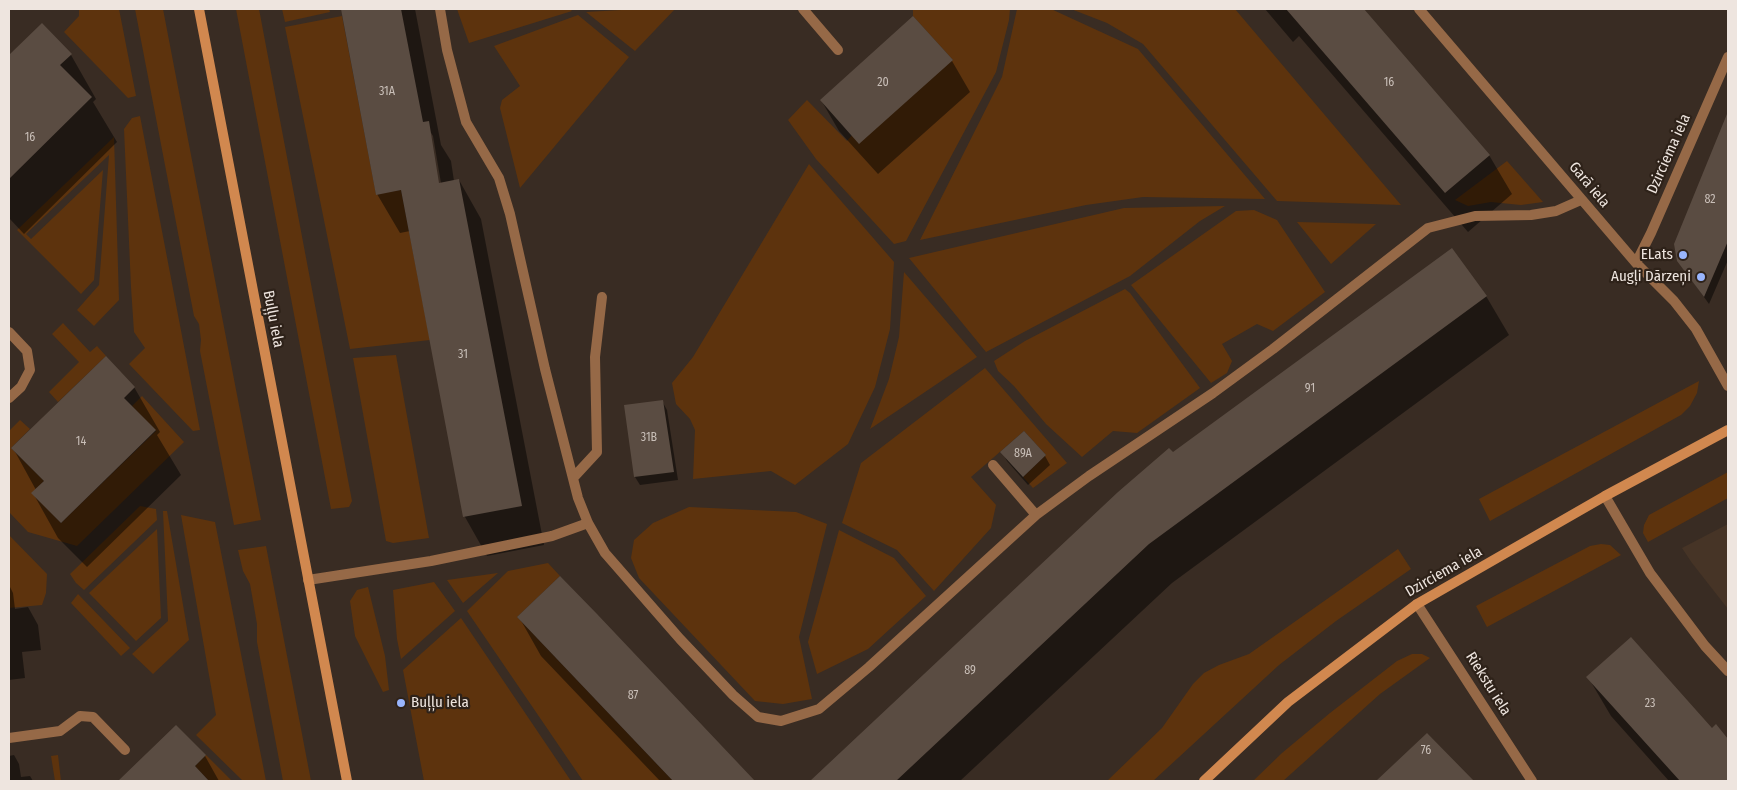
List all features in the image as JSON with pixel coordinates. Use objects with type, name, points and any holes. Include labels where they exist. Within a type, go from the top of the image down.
[{"type":"street","name":"Buļļu iela","points":[[199,9],[347,781]]},
{"type":"street","points":[[440,9],[447,50],[466,122],[498,178],[510,214],[545,369],[578,498],[588,523],[605,553],[680,639],[733,695],[758,717],[781,721],[819,709],[869,667],[1036,515],[1089,476],[1213,393],[1273,349],[1428,228],[1475,216],[1531,215],[1556,211],[1581,200]]},
{"type":"street","points":[[804,9],[838,50]]},
{"type":"street","name":"Garā iela","points":[[1419,9],[1636,263],[1674,301],[1696,329],[1728,386]]},
{"type":"street","name":"Dzirciema iela","points":[[1636,263],[1728,57]]},
{"type":"street","points":[[573,478],[597,452],[595,357],[602,297]]},
{"type":"street","points":[[9,332],[27,351],[30,370],[21,388],[9,398]]},
{"type":"street","name":"Dzirciema iela","points":[[1204,781],[1288,702],[1417,604],[1605,496],[1728,430]]},
{"type":"street","points":[[993,465],[1036,515]]},
{"type":"street","points":[[1605,496],[1650,573],[1705,646],[1728,671]]},
{"type":"street","points":[[308,580],[431,561],[552,536],[588,523]]},
{"type":"street","name":"Riekstu iela","points":[[1417,604],[1532,781]]},
{"type":"street","points":[[9,738],[60,731],[80,716],[86,716],[93,717],[125,750]]},
{"type":"shaded area","points":[[79,9],[119,9],[136,96],[128,98],[64,32],[79,16]]},
{"type":"shaded area","points":[[135,9],[163,9],[261,520],[234,525],[200,351],[199,324],[194,316]]},
{"type":"shaded area","points":[[236,9],[259,9],[352,501],[349,507],[331,509]]},
{"type":"shaded area","points":[[282,9],[329,9],[330,12],[285,22]]},
{"type":"shaded area","points":[[457,9],[570,9],[572,11],[469,43]]},
{"type":"shaded area","points":[[675,9],[635,51],[586,12]]},
{"type":"shaded area","points":[[913,9],[1010,9],[996,72],[906,241],[894,244],[816,159],[788,120],[807,100],[847,141],[852,135],[953,60],[913,16]]},
{"type":"shaded area","points":[[1017,9],[1051,9],[1138,49],[1265,199],[1143,197],[1086,205],[920,240],[1002,77]]},
{"type":"shaded area","points":[[1071,9],[1235,9],[1401,205],[1277,201],[1143,44],[1107,23]]},
{"type":"shaded area","points":[[578,15],[629,57],[520,188],[500,108],[502,100],[520,86],[494,46]]},
{"type":"shaded area","points":[[342,16],[376,194],[401,190],[430,340],[350,349],[285,27]]},
{"type":"shaded area","points":[[140,116],[200,430],[193,431],[129,364],[145,348],[134,332],[124,129],[132,118]]},
{"type":"shaded area","points":[[114,137],[119,300],[94,326],[77,310],[99,285],[109,155],[26,234],[31,239],[103,170],[94,280],[81,294],[17,230]]},
{"type":"shaded area","points":[[1507,161],[1543,202],[1521,205],[1491,202],[1468,206],[1455,200]]},
{"type":"shaded area","points":[[809,164],[894,262],[890,329],[875,387],[848,444],[795,485],[771,471],[693,479],[695,430],[690,419],[676,404],[672,383],[693,357]]},
{"type":"shaded area","points":[[1225,206],[1200,221],[1130,276],[986,352],[909,258],[1124,208]]},
{"type":"shaded area","points":[[1254,210],[1277,220],[1325,292],[1273,331],[1257,324],[1222,344],[1232,361],[1227,373],[1211,383],[1131,285],[1236,211]]},
{"type":"shaded area","points":[[1297,222],[1376,224],[1331,264]]},
{"type":"shaded area","points":[[904,272],[977,357],[870,429],[889,379],[899,337]]},
{"type":"shaded area","points":[[1125,289],[1130,293],[1200,388],[1137,433],[1113,431],[1082,457],[1046,424],[1014,386],[998,371],[994,361],[1025,341]]},
{"type":"shaded area","points":[[63,323],[90,352],[97,346],[106,356],[58,402],[49,392],[79,362],[52,334]]},
{"type":"shaded area","points":[[396,355],[429,538],[393,543],[386,541],[353,358]]},
{"type":"shaded area","points":[[985,368],[1067,463],[1033,488],[1023,477],[1046,455],[1024,431],[971,477],[996,505],[991,528],[934,591],[897,550],[842,523],[861,463]]},
{"type":"shaded area","points":[[1699,381],[1697,393],[1690,406],[1681,415],[1490,521],[1479,499]]},
{"type":"shaded area","points":[[142,396],[184,442],[77,546],[28,532],[9,512],[9,431],[20,420],[30,429],[11,448],[44,481],[32,493],[61,523],[156,431],[132,406]]},
{"type":"shaded area","points":[[1728,472],[1728,498],[1648,542],[1643,533],[1644,525],[1649,515]]},
{"type":"shaded area","points":[[140,506],[156,509],[157,520],[84,590],[70,574]]},
{"type":"shaded area","points":[[689,507],[796,512],[827,524],[799,637],[812,699],[783,704],[755,701],[639,578],[631,558],[634,540],[653,523]]},
{"type":"shaded area","points":[[163,511],[167,511],[189,640],[153,674],[132,654],[168,621]]},
{"type":"shaded area","points":[[181,515],[215,522],[266,781],[243,781],[196,735],[216,715]]},
{"type":"shaded area","points":[[1728,524],[1728,609],[1682,548]]},
{"type":"shaded area","points":[[157,529],[161,618],[136,641],[89,593]]},
{"type":"shaded area","points":[[839,530],[894,558],[926,596],[868,649],[817,674],[808,642]]},
{"type":"shaded area","points":[[9,535],[47,574],[46,593],[42,605],[9,608]]},
{"type":"shaded area","points":[[1610,545],[1621,555],[1487,627],[1476,606],[1590,546]]},
{"type":"shaded area","points":[[266,546],[311,781],[283,781],[257,642],[257,624],[250,584],[243,571],[238,550]]},
{"type":"shaded area","points":[[1398,549],[1411,569],[1336,621],[1279,665],[1153,781],[1107,781],[1162,728],[1193,684],[1204,673],[1219,665],[1249,654]]},
{"type":"shaded area","points":[[548,563],[560,576],[517,617],[673,781],[583,781],[467,611],[508,571]]},
{"type":"shaded area","points":[[498,573],[463,603],[447,580]]},
{"type":"shaded area","points":[[434,582],[455,611],[401,659],[397,639],[393,590]]},
{"type":"shaded area","points":[[368,587],[385,656],[389,690],[383,692],[355,636],[350,601],[357,590]]},
{"type":"shaded area","points":[[78,594],[130,648],[121,656],[71,603]]},
{"type":"shaded area","points":[[461,618],[571,781],[424,781],[403,670]]},
{"type":"shaded area","points":[[1412,654],[1422,654],[1430,658],[1380,694],[1283,781],[1253,781],[1282,753],[1330,713],[1397,661]]},
{"type":"shaded area","points":[[58,755],[61,781],[55,781],[51,756]]},
{"type":"shaded area","points":[[206,755],[232,781],[209,781],[195,766]]},
{"type":"building","points":[[341,9],[401,9],[423,122],[429,121],[439,183],[459,179],[522,506],[463,517],[401,190],[376,195]]},
{"type":"building","points":[[1286,9],[1364,9],[1490,155],[1445,193]]},
{"type":"building","points":[[913,16],[953,60],[859,144],[820,100]]},
{"type":"building","points":[[42,23],[72,54],[60,65],[92,97],[9,179],[9,55]]},
{"type":"building","points":[[1727,114],[1728,241],[1704,297],[1677,261],[1674,244]]},
{"type":"building","points":[[1452,248],[1487,296],[1149,544],[896,781],[810,781],[1118,492],[1169,448],[1173,452]]},
{"type":"building","points":[[106,356],[135,387],[124,398],[156,430],[61,523],[31,493],[44,481],[11,448]]},
{"type":"building","points":[[663,400],[674,472],[634,477],[624,405]]},
{"type":"building","points":[[1024,431],[1046,455],[1023,477],[1000,452]]},
{"type":"building","points":[[560,576],[755,781],[673,781],[517,617]]},
{"type":"building","points":[[1631,637],[1712,728],[1716,724],[1728,739],[1728,781],[1680,781],[1586,677]]},
{"type":"building","points":[[176,725],[206,755],[195,766],[209,781],[118,781]]},
{"type":"building","points":[[1427,733],[1474,781],[1376,781]]},
{"type":"place","name":"ELats","points":[[1683,255]]},
{"type":"place","name":"Augļi Dārzeņi","points":[[1701,277]]},
{"type":"place","name":"Buļļu iela","points":[[401,703]]}]
